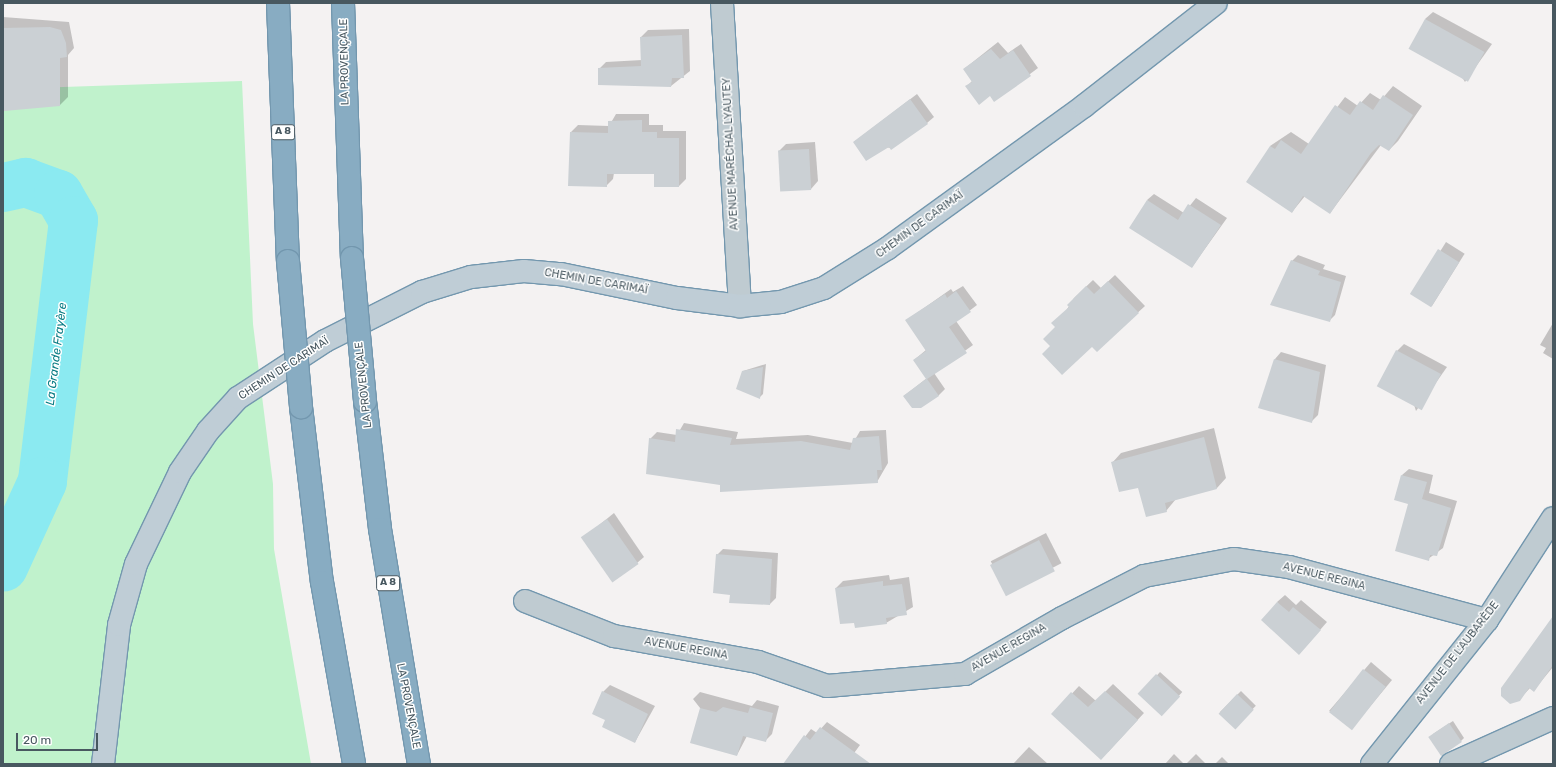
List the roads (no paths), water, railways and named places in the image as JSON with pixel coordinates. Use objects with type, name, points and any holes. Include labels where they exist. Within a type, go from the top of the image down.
[{"type":"highway","name":"A 8","points":[[278,3],[288,260],[301,407],[322,582],[354,764]]},
{"type":"highway","name":"LA PROVENÇALE","points":[[344,3],[352,258],[365,401],[381,536],[419,764]]},
{"type":"street","name":"AVENUE MARÉCHAL LYAUTEY","points":[[722,3],[740,306]]},
{"type":"street","name":"CHEMIN DE CARIMAÏ","points":[[103,764],[119,625],[136,564],[180,472],[208,431],[238,398],[325,341],[422,292],[471,277],[524,271],[561,274],[677,298],[740,306],[781,302],[824,288],[856,270],[1084,106],[1216,3]]},
{"type":"street","name":"AVENUE DE L'AUBARÈDE","points":[[1372,764],[1487,620],[1553,518]]},
{"type":"street","name":"AVENUE REGINA","points":[[525,601],[614,636],[758,662],[826,686],[965,674],[1062,618],[1144,576],[1234,559],[1289,567],[1487,620]]},
{"type":"street","points":[[1451,764],[1553,718]]},
{"type":"waterway","name":"La Grande Frayère","points":[[3,187],[25,182],[58,194],[73,220],[42,481],[3,566]]}]
